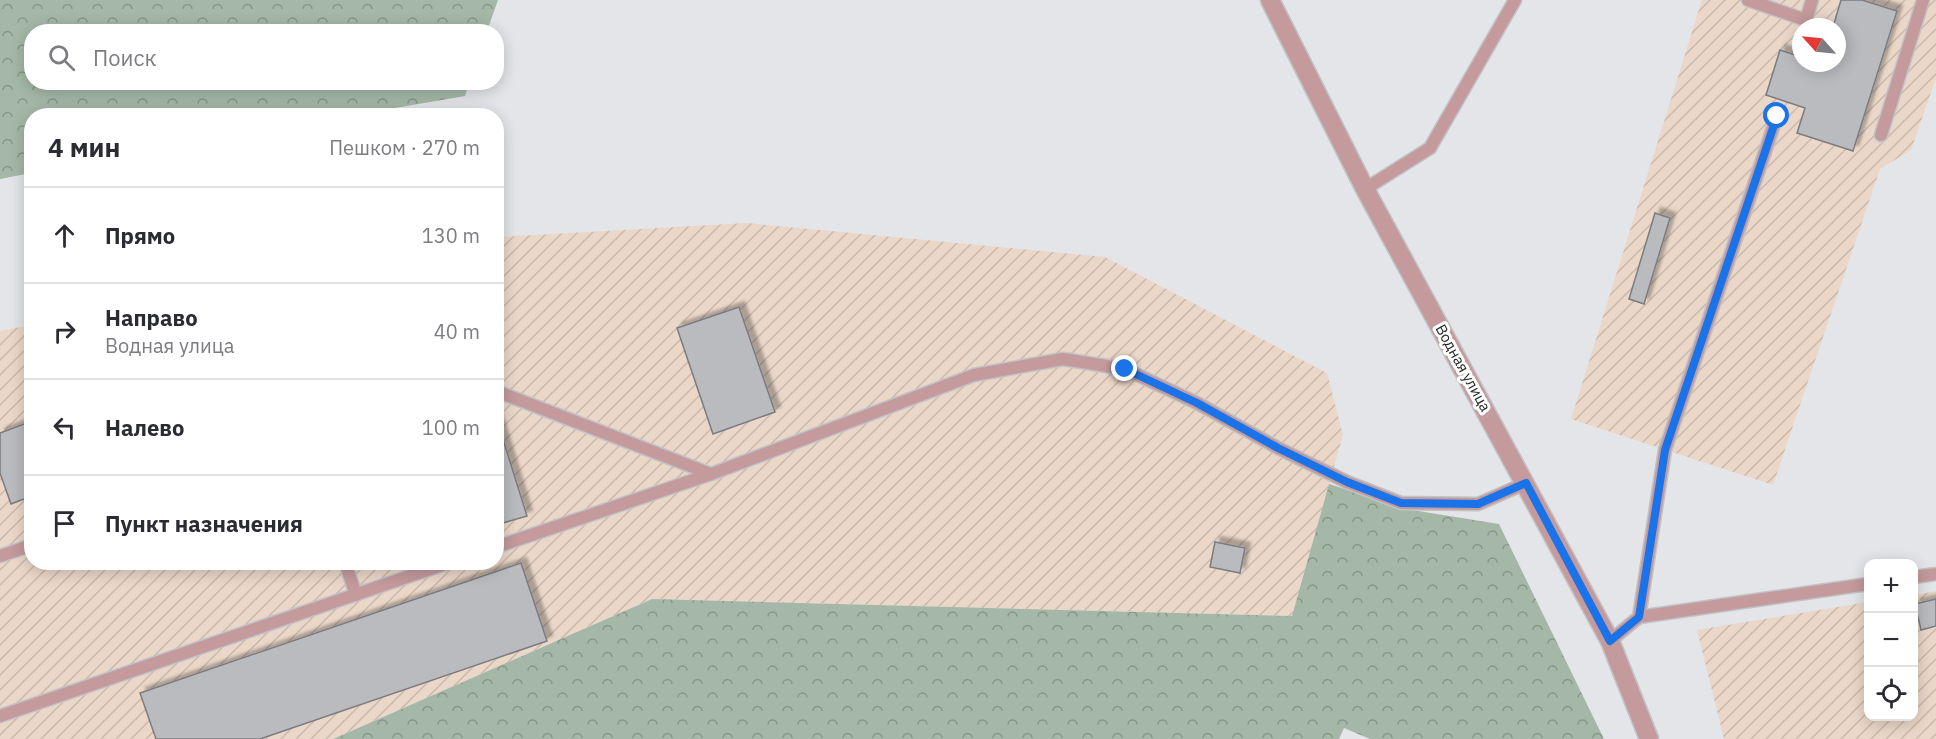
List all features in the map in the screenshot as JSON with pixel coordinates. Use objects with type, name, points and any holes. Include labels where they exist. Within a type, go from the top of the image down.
[{"type":"street","name":"Водная улица","points":[[1270,0],[1365,189],[1610,641],[1649,739]]},
{"type":"lane","points":[[1365,189],[1430,148],[1515,0]]},
{"type":"lane","points":[[1748,0],[1806,20],[1812,0]]},
{"type":"lane","points":[[1881,135],[1923,0]]},
{"type":"lane","points":[[1639,617],[1665,450],[1777,116]]},
{"type":"lane","points":[[504,544],[711,474],[974,375],[1063,359],[1125,369],[1197,403],[1278,448],[1347,482],[1401,503],[1478,504],[1526,483]]},
{"type":"lane","points":[[504,394],[711,474]]},
{"type":"lane","points":[[0,556],[24,548]]},
{"type":"lane","points":[[348,570],[356,595]]},
{"type":"lane","points":[[0,716],[428,570]]},
{"type":"lane","points":[[1918,576],[1936,574]]},
{"type":"lane","points":[[1610,641],[1639,617],[1864,585]]},
{"type":"shaded area","points":[[1702,0],[1936,0],[1936,78],[1911,150],[1880,169],[1773,485],[1571,419]]},
{"type":"shaded area","points":[[747,223],[1105,257],[1327,373],[1343,435],[1292,616],[652,599],[333,739],[0,739],[0,331],[24,326],[24,570],[504,570],[504,237]]},
{"type":"shaded area","points":[[1936,591],[1936,739],[1724,739],[1697,630],[1864,603],[1864,721],[1918,721],[1918,594]]},
{"type":"green space","points":[[0,0],[498,0],[489,24],[24,24],[24,90],[467,90],[465,96],[395,108],[24,108],[24,174],[0,179]]},
{"type":"green space","points":[[1329,484],[1412,510],[1499,524],[1604,739],[1370,739],[1344,728],[1339,739],[333,739],[652,599],[1292,616]]},
{"type":"building","points":[[1841,0],[1862,0],[1897,11],[1853,151],[1797,133],[1805,108],[1766,95],[1780,50],[1792,54],[1792,72],[1846,72],[1846,18],[1836,18]]},
{"type":"building","points":[[1655,213],[1670,218],[1644,304],[1629,299]]},
{"type":"building","points":[[739,307],[775,412],[713,434],[677,328]]},
{"type":"building","points":[[24,424],[24,499],[11,504],[0,473],[0,433]]},
{"type":"building","points":[[504,443],[527,516],[504,523]]},
{"type":"building","points":[[1215,542],[1245,548],[1240,573],[1210,567]]},
{"type":"building","points":[[521,563],[547,641],[260,739],[156,739],[140,693]]},
{"type":"building","points":[[1936,599],[1936,626],[1921,630],[1918,603]]},
{"type":"route","points":[[1125,369],[1197,403],[1278,448],[1347,482],[1401,503],[1478,504],[1526,483],[1610,641],[1639,617],[1665,450],[1777,116]]}]
